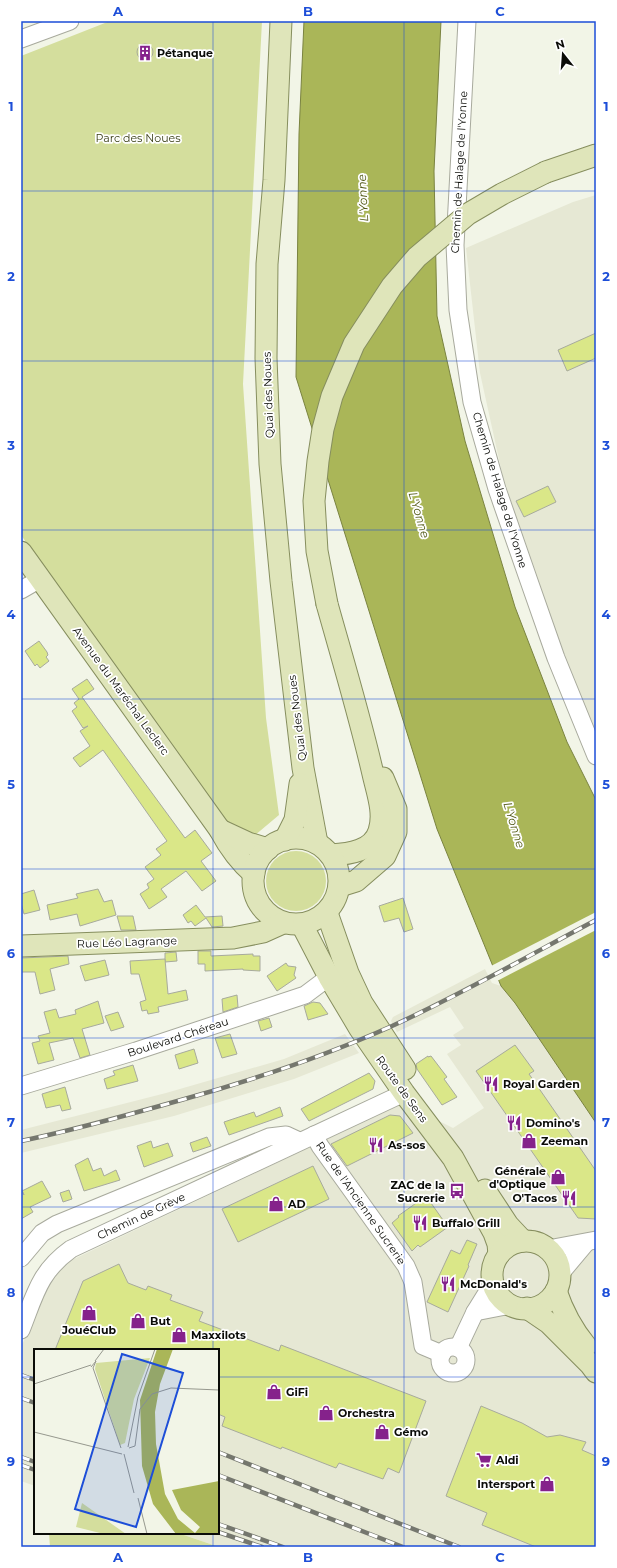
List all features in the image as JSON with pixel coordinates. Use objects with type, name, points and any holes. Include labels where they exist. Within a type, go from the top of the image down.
[{"type":"main road","name":"Quai des Noues","points":[[281,21],[274,180],[267,264],[266,358],[271,472],[281,581],[303,768]]},
{"type":"main road","points":[[220,830],[248,843],[277,844],[296,838],[307,840],[324,849],[350,853],[369,847],[379,832],[382,815],[364,731],[327,604],[317,551],[314,501],[323,429],[332,396],[354,344],[392,286],[417,257],[468,214],[502,194],[546,172],[596,155]]},
{"type":"main road","name":"Avenue du Maréchal Leclerc","points":[[21,552],[220,830],[227,844],[238,859],[254,874]]},
{"type":"main road","points":[[340,886],[356,880],[385,856],[396,832],[396,809],[364,731]]},
{"type":"main road","points":[[303,768],[324,849],[337,864],[340,875],[340,886],[336,901],[327,913],[316,921],[292,924],[273,918],[265,911],[258,903],[253,884],[256,864],[277,844],[295,820],[303,768]]},
{"type":"main road","points":[[234,938],[250,919],[258,903]]},
{"type":"main road","name":"Route de Sens","points":[[327,913],[348,972],[362,1003],[508,1225],[523,1241]]},
{"type":"main road","name":"Route de Sens","points":[[292,924],[329,977],[360,1029],[404,1093],[452,1158],[494,1233],[498,1244],[499,1254]]},
{"type":"main road","name":"Rue Léo Lagrange","points":[[21,946],[234,938],[292,924]]},
{"type":"main road","points":[[596,1356],[575,1332],[564,1313],[558,1282],[559,1264],[555,1256],[541,1244],[532,1241],[523,1241],[510,1245],[499,1254],[494,1263],[492,1273],[493,1283],[497,1292],[503,1299],[549,1323],[596,1372]]},
{"type":"main road","points":[[519,1306],[536,1307],[544,1304],[551,1298],[558,1282]]},
{"type":"street","points":[[21,39],[70,21]]},
{"type":"street","name":"Chemin de Halage de l'Yonne","points":[[467,21],[455,244],[458,310],[471,395],[497,489],[556,658],[596,756]]},
{"type":"street","points":[[21,590],[40,579]]},
{"type":"street","name":"Boulevard Chéreau","points":[[21,1086],[136,1051],[305,995],[329,977]]},
{"type":"street","name":"Chemin de Grève","points":[[21,1330],[44,1276],[55,1262],[71,1249],[404,1093]]},
{"type":"street","name":"Chemin de Grève","points":[[21,1258],[42,1233],[57,1224],[270,1137],[286,1135],[306,1138]]},
{"type":"street","name":"Rue de l'Ancienne Sucrerie","points":[[306,1138],[320,1146],[406,1266],[413,1282],[423,1346],[442,1354]]},
{"type":"street","points":[[548,1249],[591,1241]]},
{"type":"street","points":[[558,1282],[591,1241]]},
{"type":"street","points":[[458,1348],[475,1312],[493,1283]]},
{"type":"street","points":[[475,1312],[519,1306]]},
{"type":"street","points":[[458,1348],[464,1353],[466,1361],[463,1368],[457,1372],[449,1372],[443,1368],[440,1361],[442,1354],[447,1349],[458,1348]]},
{"type":"shaded area","points":[[596,195],[596,736],[583,706],[535,576],[502,473],[480,373],[466,248],[573,202]]},
{"type":"shaded area","points":[[485,969],[492,983],[501,986],[515,1003],[596,1123],[596,1547],[219,1547],[181,1534],[219,1534],[219,1349],[34,1349],[34,1486],[21,1481],[21,1347],[57,1267],[403,1103],[453,1128],[484,1108],[447,1054],[461,1045],[453,1035],[464,1028],[450,1007],[397,1032],[391,1021],[393,1017]]},
{"type":"shaded area","points":[[345,1034],[359,1053],[294,1079],[174,1116],[21,1153],[21,1130],[166,1093],[284,1059]]},
{"type":"green space","name":"Parc des Noues","points":[[110,21],[262,21],[243,384],[266,718],[279,815],[241,847],[176,757],[21,535],[21,56]]},
{"type":"green space","points":[[290,851],[302,851],[313,856],[321,864],[326,875],[324,893],[313,906],[302,911],[290,911],[279,906],[271,898],[266,887],[266,875],[271,864],[279,856]]},
{"type":"green space","points":[[49,1534],[181,1534],[219,1547],[50,1547]]},
{"type":"water","name":"L'Yonne","points":[[304,21],[441,21],[434,171],[437,316],[465,441],[515,607],[567,742],[596,800],[596,1123],[515,1003],[501,986],[437,829],[296,377],[299,134]]},
{"type":"pier","points":[[596,912],[596,930],[497,981],[491,966]]},
{"type":"building","name":"Pétanque","points":[[145,44],[151,46],[153,52],[151,58],[145,60],[139,58],[137,52],[139,46]]},
{"type":"building","points":[[596,333],[596,358],[567,371],[558,350]]},
{"type":"building","points":[[548,486],[556,502],[524,517],[516,501]]},
{"type":"building","points":[[39,641],[47,652],[48,655],[46,657],[49,661],[40,668],[37,664],[35,666],[25,651]]},
{"type":"building","points":[[87,679],[94,689],[82,697],[97,718],[185,838],[195,830],[212,853],[201,861],[216,881],[202,891],[186,871],[161,889],[167,897],[149,909],[140,894],[149,888],[147,884],[154,879],[145,867],[161,855],[156,849],[167,841],[103,750],[80,767],[73,758],[90,746],[80,731],[88,726],[83,728],[72,711],[77,707],[74,703],[79,699],[72,689]]},
{"type":"building","points":[[98,889],[104,902],[112,900],[116,915],[80,926],[77,914],[50,920],[47,905],[78,898],[76,894]]},
{"type":"building","points":[[34,890],[40,910],[24,914],[21,903],[21,894]]},
{"type":"building","points":[[403,898],[413,929],[404,932],[399,918],[384,922],[379,906]]},
{"type":"building","points":[[196,905],[205,917],[222,916],[223,926],[212,927],[206,918],[195,926],[191,921],[188,923],[183,915]]},
{"type":"building","points":[[117,916],[133,916],[136,930],[121,930]]},
{"type":"building","points":[[198,951],[211,951],[211,956],[253,954],[253,956],[260,956],[260,971],[243,969],[205,971],[205,964],[198,964]]},
{"type":"building","points":[[176,952],[177,961],[165,962],[165,953]]},
{"type":"building","points":[[68,956],[69,964],[50,969],[55,990],[40,994],[35,972],[21,972],[21,958]]},
{"type":"building","points":[[165,959],[168,994],[186,990],[188,1000],[158,1007],[159,1012],[148,1014],[147,1010],[142,1011],[140,1002],[146,1000],[139,974],[131,974],[130,961]]},
{"type":"building","points":[[105,960],[109,975],[85,981],[80,966]]},
{"type":"building","points":[[286,963],[288,966],[296,967],[294,975],[296,978],[277,991],[267,976]]},
{"type":"building","points":[[237,995],[238,1007],[223,1012],[222,999]]},
{"type":"building","points":[[98,1001],[104,1023],[82,1029],[90,1055],[80,1058],[73,1038],[49,1043],[54,1060],[38,1064],[32,1043],[40,1041],[38,1036],[50,1033],[44,1012],[56,1009],[59,1018],[76,1014],[75,1010]]},
{"type":"building","points":[[313,1002],[320,1003],[328,1014],[308,1020],[304,1006]]},
{"type":"building","points":[[118,1012],[124,1027],[111,1031],[105,1016]]},
{"type":"building","points":[[269,1018],[272,1027],[261,1031],[258,1021]]},
{"type":"building","points":[[230,1034],[237,1054],[222,1058],[215,1038]]},
{"type":"building","points":[[515,1045],[534,1071],[529,1074],[596,1171],[596,1219],[578,1218],[476,1071]]},
{"type":"building","points":[[194,1049],[198,1063],[179,1069],[175,1055]]},
{"type":"building","points":[[428,1056],[431,1056],[447,1077],[444,1079],[457,1097],[442,1105],[417,1069],[416,1064]]},
{"type":"building","points":[[133,1065],[138,1081],[107,1089],[104,1079],[115,1075],[113,1071]]},
{"type":"building","points":[[369,1073],[375,1081],[373,1089],[309,1121],[301,1109]]},
{"type":"building","points":[[65,1087],[71,1109],[62,1111],[60,1105],[46,1108],[42,1094]]},
{"type":"building","points":[[280,1107],[283,1116],[229,1135],[224,1122],[254,1112],[256,1117]]},
{"type":"building","points":[[390,1115],[400,1116],[413,1133],[347,1166],[331,1144]]},
{"type":"building","points":[[207,1137],[211,1146],[193,1152],[190,1143]]},
{"type":"building","points":[[151,1141],[153,1148],[168,1143],[173,1156],[144,1167],[137,1146]]},
{"type":"building","points":[[88,1158],[93,1171],[101,1168],[104,1176],[116,1170],[120,1180],[84,1191],[75,1165]]},
{"type":"building","name":"AD","points":[[313,1166],[329,1199],[238,1242],[222,1209]]},
{"type":"building","points":[[42,1181],[51,1197],[30,1207],[33,1212],[21,1219],[21,1188],[22,1191]]},
{"type":"building","points":[[69,1190],[72,1199],[63,1202],[60,1193]]},
{"type":"building","name":"Buffalo Grill","points":[[426,1196],[448,1227],[420,1247],[418,1245],[412,1251],[392,1223],[399,1217],[398,1216]]},
{"type":"building","name":"McDonald's","points":[[467,1240],[477,1244],[468,1265],[469,1266],[448,1312],[427,1302],[451,1250],[460,1254]]},
{"type":"building","points":[[119,1264],[128,1283],[146,1290],[148,1286],[172,1295],[170,1300],[203,1312],[199,1321],[279,1351],[281,1345],[426,1401],[399,1473],[388,1468],[383,1479],[339,1463],[336,1468],[222,1426],[225,1417],[219,1414],[219,1349],[55,1349],[83,1281]]},
{"type":"building","name":"Intersport","points":[[481,1406],[522,1423],[547,1437],[560,1435],[586,1442],[582,1450],[596,1456],[596,1547],[536,1547],[482,1525],[487,1513],[446,1496]]},
{"type":"railway","points":[[21,1141],[101,1122],[208,1092],[261,1076],[340,1048],[392,1026],[444,1001],[596,920]]},
{"type":"railway","points":[[21,1375],[34,1380]]},
{"type":"railway","points":[[21,1398],[34,1403]]},
{"type":"railway","points":[[219,1452],[459,1547]]},
{"type":"railway","points":[[21,1457],[34,1462]]},
{"type":"railway","points":[[21,1465],[34,1470]]},
{"type":"railway","points":[[219,1475],[403,1547]]},
{"type":"railway","points":[[219,1524],[283,1547]]},
{"type":"railway","points":[[219,1532],[262,1547]]},
{"type":"place","name":"Pétanque","points":[[145,53]]},
{"type":"place","name":"Royal Garden","points":[[491,1084]]},
{"type":"place","name":"Domino's","points":[[514,1123]]},
{"type":"place","name":"Zeeman","points":[[529,1141]]},
{"type":"place","name":"As-sos","points":[[376,1145]]},
{"type":"place","name":"Générale d'Optique","points":[[558,1177]]},
{"type":"place","name":"ZAC de la Sucrerie","points":[[457,1191]]},
{"type":"place","name":"O'Tacos","points":[[569,1198]]},
{"type":"place","name":"AD","points":[[276,1204]]},
{"type":"place","name":"Buffalo Grill","points":[[420,1223]]},
{"type":"place","name":"McDonald's","points":[[448,1284]]},
{"type":"place","name":"JouéClub","points":[[89,1313]]},
{"type":"place","name":"But","points":[[138,1321]]},
{"type":"place","name":"Maxxilots","points":[[179,1335]]},
{"type":"place","name":"GiFi","points":[[274,1392]]},
{"type":"place","name":"Orchestra","points":[[326,1413]]},
{"type":"place","name":"Gémo","points":[[382,1432]]},
{"type":"place","name":"Aldi","points":[[484,1460]]},
{"type":"place","name":"Intersport","points":[[547,1484]]}]
